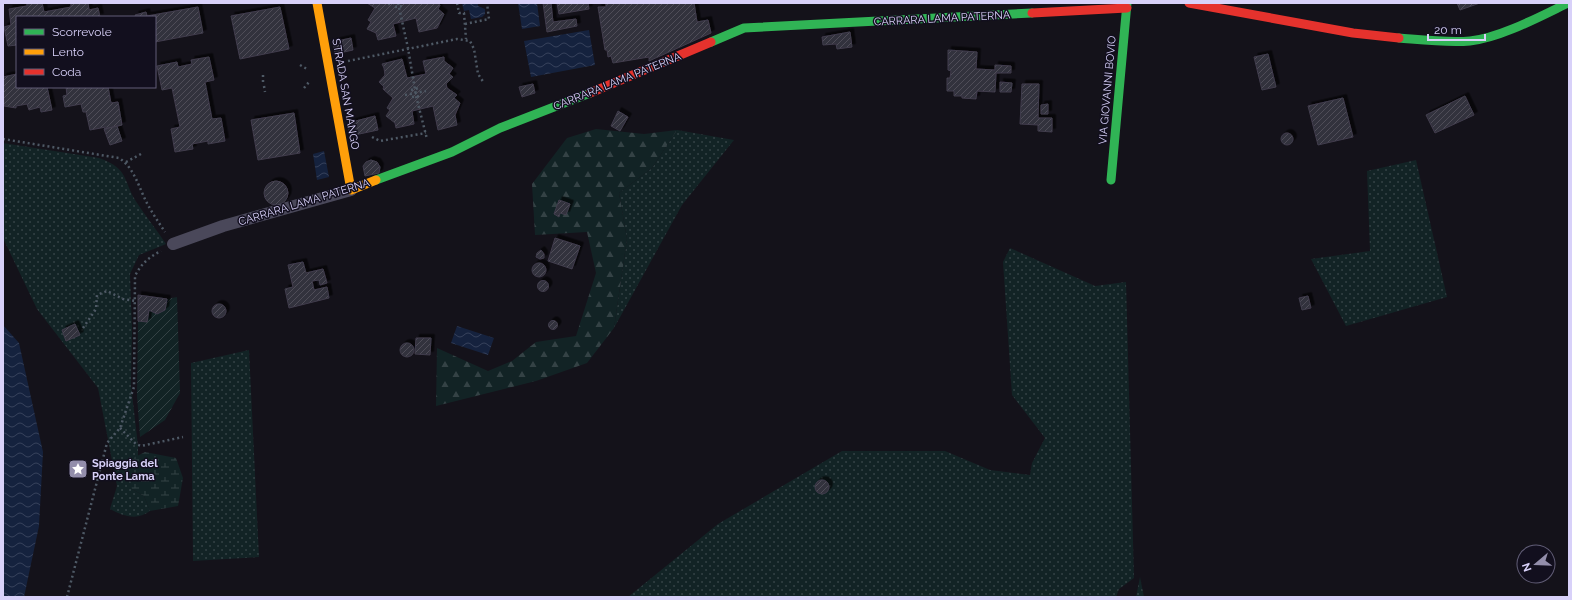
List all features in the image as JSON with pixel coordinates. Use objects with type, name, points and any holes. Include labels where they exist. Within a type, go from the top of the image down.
[{"type":"street","name":"STRADA SAN MANGO","points":[[317,3],[351,190]]},
{"type":"street","points":[[1188,3],[1353,33],[1441,42],[1472,41],[1513,29],[1568,3]]},
{"type":"street","name":"CARRARA LAMA PATERNA","points":[[351,190],[452,152],[500,128],[637,75],[744,28],[1127,6]]},
{"type":"street","name":"VIA GIOVANNI BOVIO","points":[[1111,180],[1127,6]]},
{"type":"lane","name":"CARRARA LAMA PATERNA","points":[[173,244],[223,226],[351,190]]},
{"type":"path","points":[[388,4],[394,3]]},
{"type":"path","points":[[457,3],[459,13],[464,14],[466,39]]},
{"type":"path","points":[[465,24],[489,19],[487,3]]},
{"type":"path","points":[[398,5],[408,48],[416,96],[429,146]]},
{"type":"path","points":[[395,7],[398,5],[403,6]]},
{"type":"path","points":[[347,61],[408,48],[457,39],[466,39],[470,41],[474,49],[478,74],[484,83]]},
{"type":"path","points":[[300,65],[307,69]]},
{"type":"path","points":[[263,75],[263,82]]},
{"type":"path","points":[[304,88],[310,82]]},
{"type":"path","points":[[264,86],[265,92]]},
{"type":"path","points":[[411,90],[419,88]]},
{"type":"path","points":[[405,95],[426,91]]},
{"type":"path","points":[[412,97],[421,96]]},
{"type":"path","points":[[372,137],[380,141],[426,133]]},
{"type":"path","points":[[3,139],[119,158],[126,162],[148,205],[173,244],[148,258],[140,267],[135,276],[134,387],[120,428],[108,443],[67,597]]},
{"type":"path","points":[[126,162],[141,154]]},
{"type":"path","points":[[83,328],[96,309],[97,295],[107,291],[123,299],[135,301]]},
{"type":"path","points":[[120,428],[136,444],[141,446],[183,437]]},
{"type":"green space","points":[[596,129],[644,134],[677,130],[652,168],[619,193],[627,239],[614,328],[587,363],[536,381],[436,406],[437,348],[488,371],[512,361],[536,342],[576,336],[596,273],[587,232],[535,235],[532,184],[567,138]]},
{"type":"green space","points":[[677,130],[734,140],[682,205],[614,328],[627,239],[619,193],[652,168]]},
{"type":"green space","points":[[3,143],[99,158],[116,166],[124,176],[137,203],[166,244],[139,255],[130,274],[132,330],[131,385],[138,446],[138,456],[131,459],[132,489],[144,496],[150,511],[140,516],[135,517],[120,514],[110,509],[117,486],[98,388],[37,309],[3,238]]},
{"type":"green space","points":[[1416,160],[1447,297],[1346,326],[1311,259],[1370,251],[1367,171]]},
{"type":"green space","points":[[1010,248],[1095,286],[1126,282],[1134,578],[1119,589],[1116,597],[628,597],[718,524],[842,451],[945,451],[990,470],[1030,475],[1032,463],[1045,438],[1012,395],[1003,262]]},
{"type":"green space","points":[[177,297],[180,393],[165,420],[140,437],[137,396],[138,321],[147,322],[149,310],[157,313],[161,312],[165,310],[167,299]]},
{"type":"green space","points":[[249,350],[259,557],[193,561],[191,363]]},
{"type":"green space","points":[[145,452],[176,458],[183,478],[178,506],[150,511],[144,496],[132,489],[129,474],[131,459]]},
{"type":"green space","points":[[1140,577],[1144,597],[1136,597]]},
{"type":"water","points":[[462,3],[481,3],[478,4],[478,6],[485,9],[485,14],[482,17],[471,19],[469,10],[464,11]]},
{"type":"water","points":[[518,3],[537,3],[540,26],[522,29]]},
{"type":"water","points":[[589,30],[595,65],[531,77],[524,41]]},
{"type":"water","points":[[324,151],[329,177],[317,180],[313,154]]},
{"type":"water","points":[[3,325],[19,343],[43,452],[39,526],[24,597],[3,597]]},
{"type":"water","points":[[457,326],[494,338],[488,355],[451,343]]},
{"type":"building","points":[[27,3],[42,3],[44,12],[71,7],[71,3],[88,3],[89,10],[98,8],[100,16],[16,16],[16,45],[8,46],[4,27],[11,25],[9,9],[27,6]]},
{"type":"building","points":[[367,3],[437,3],[440,5],[438,9],[444,14],[437,28],[419,32],[416,18],[393,24],[396,36],[378,40],[376,33],[367,29],[371,22],[368,20],[375,8]]},
{"type":"building","points":[[543,3],[551,3],[553,22],[576,19],[577,26],[547,32]]},
{"type":"building","points":[[557,3],[588,3],[589,9],[559,14]]},
{"type":"building","points":[[606,3],[694,3],[697,22],[708,20],[711,33],[649,61],[649,57],[613,63],[611,56],[608,57],[607,50],[605,50],[598,7],[606,7]]},
{"type":"building","points":[[1457,3],[1480,3],[1460,10]]},
{"type":"building","points":[[198,7],[203,33],[156,42],[156,16],[147,16]]},
{"type":"building","points":[[280,7],[289,49],[240,59],[231,16]]},
{"type":"building","points":[[146,12],[147,16],[135,15]]},
{"type":"building","points":[[850,32],[852,47],[837,49],[836,44],[823,45],[822,37]]},
{"type":"building","points":[[351,38],[353,50],[335,54],[333,42]]},
{"type":"building","points":[[948,50],[977,52],[976,69],[995,70],[995,65],[1011,66],[1011,73],[996,73],[995,92],[977,91],[976,99],[954,96],[954,91],[947,91],[947,78],[950,78],[951,71],[948,70]]},
{"type":"building","points":[[1268,54],[1276,87],[1262,90],[1254,57]]},
{"type":"building","points":[[209,57],[214,80],[205,82],[212,119],[221,118],[225,141],[208,144],[208,141],[192,144],[193,149],[175,152],[171,129],[180,127],[172,88],[162,90],[157,66],[177,62],[178,67],[192,64],[191,60]]},
{"type":"building","points":[[444,57],[444,61],[453,68],[449,74],[453,77],[446,84],[447,88],[457,95],[454,98],[460,103],[455,115],[457,125],[438,130],[433,106],[412,111],[414,124],[396,128],[395,123],[386,116],[390,110],[387,108],[393,98],[383,89],[384,87],[379,82],[385,75],[382,64],[402,59],[407,78],[426,74],[423,61]]},
{"type":"building","points":[[16,74],[16,88],[47,88],[52,110],[41,112],[40,107],[29,110],[27,104],[16,106],[16,108],[4,106],[3,77]]},
{"type":"building","points":[[1000,82],[1012,83],[1011,92],[1000,92]]},
{"type":"building","points":[[533,84],[535,93],[522,97],[519,87]]},
{"type":"building","points":[[1022,84],[1039,84],[1038,118],[1052,118],[1052,132],[1038,131],[1038,125],[1020,124]]},
{"type":"building","points":[[66,88],[108,88],[111,103],[118,102],[122,125],[90,130],[86,112],[83,112],[81,104],[65,107],[63,96],[67,95]]},
{"type":"building","points":[[1465,96],[1474,115],[1435,133],[1426,115]]},
{"type":"building","points":[[1343,98],[1353,137],[1318,145],[1308,106]]},
{"type":"building","points":[[1048,104],[1048,114],[1041,114],[1041,105]]},
{"type":"building","points":[[618,111],[628,117],[620,131],[611,126]]},
{"type":"building","points":[[294,113],[300,153],[258,160],[251,120]]},
{"type":"building","points":[[375,116],[378,130],[350,136],[348,123]]},
{"type":"building","points":[[117,126],[122,141],[110,145],[104,129]]},
{"type":"building","points":[[1285,133],[1289,133],[1293,139],[1289,145],[1285,145],[1281,141],[1281,137]]},
{"type":"building","points":[[371,160],[377,162],[380,167],[379,173],[365,176],[363,166],[366,162]]},
{"type":"building","points":[[276,181],[281,182],[287,188],[287,198],[281,204],[276,205],[271,204],[265,198],[264,193],[265,188],[271,182]]},
{"type":"building","points":[[559,200],[570,204],[566,215],[560,213],[559,217],[554,214]]},
{"type":"building","points":[[555,238],[580,246],[572,269],[548,261]]},
{"type":"building","points":[[541,250],[544,254],[544,258],[540,259],[536,257],[537,253]]},
{"type":"building","points":[[303,262],[306,273],[323,269],[327,283],[320,285],[319,280],[312,281],[314,290],[327,287],[329,298],[289,308],[285,289],[293,287],[288,265]]},
{"type":"building","points":[[536,263],[542,263],[546,267],[546,273],[542,277],[536,277],[532,273],[532,267]]},
{"type":"building","points":[[543,280],[547,282],[549,286],[547,290],[543,292],[539,290],[537,286],[539,282]]},
{"type":"building","points":[[138,295],[167,299],[165,310],[157,314],[149,310],[147,322],[138,321]]},
{"type":"building","points":[[1308,296],[1311,308],[1302,310],[1299,298]]},
{"type":"building","points":[[219,304],[224,306],[226,311],[224,316],[219,318],[214,316],[212,311],[214,306]]},
{"type":"building","points":[[553,320],[558,325],[553,330],[548,325]]},
{"type":"building","points":[[75,324],[80,335],[66,341],[62,330]]},
{"type":"building","points":[[416,338],[431,338],[430,355],[415,354]]},
{"type":"building","points":[[407,343],[412,345],[414,350],[412,355],[407,357],[402,355],[400,350],[402,345]]},
{"type":"building","points":[[819,480],[825,480],[829,484],[829,490],[825,494],[819,494],[815,490],[815,484]]},
{"type":"traffic: fast","points":[[1111,180],[1127,3]]},
{"type":"traffic: fast","points":[[1399,38],[1453,42],[1482,39],[1520,26],[1568,3]]},
{"type":"traffic: fast","points":[[711,42],[744,28],[1032,13]]},
{"type":"traffic: fast","points":[[376,180],[452,152],[500,128],[590,93]]},
{"type":"traffic: slow","points":[[317,3],[351,190],[376,180]]},
{"type":"traffic: jam","points":[[1189,3],[1353,33],[1399,38]]},
{"type":"traffic: jam","points":[[1032,13],[1127,8]]},
{"type":"traffic: jam","points":[[590,93],[711,42]]},
{"type":"place","name":"Spiaggia del Ponte Lama","points":[[78,469]]}]
